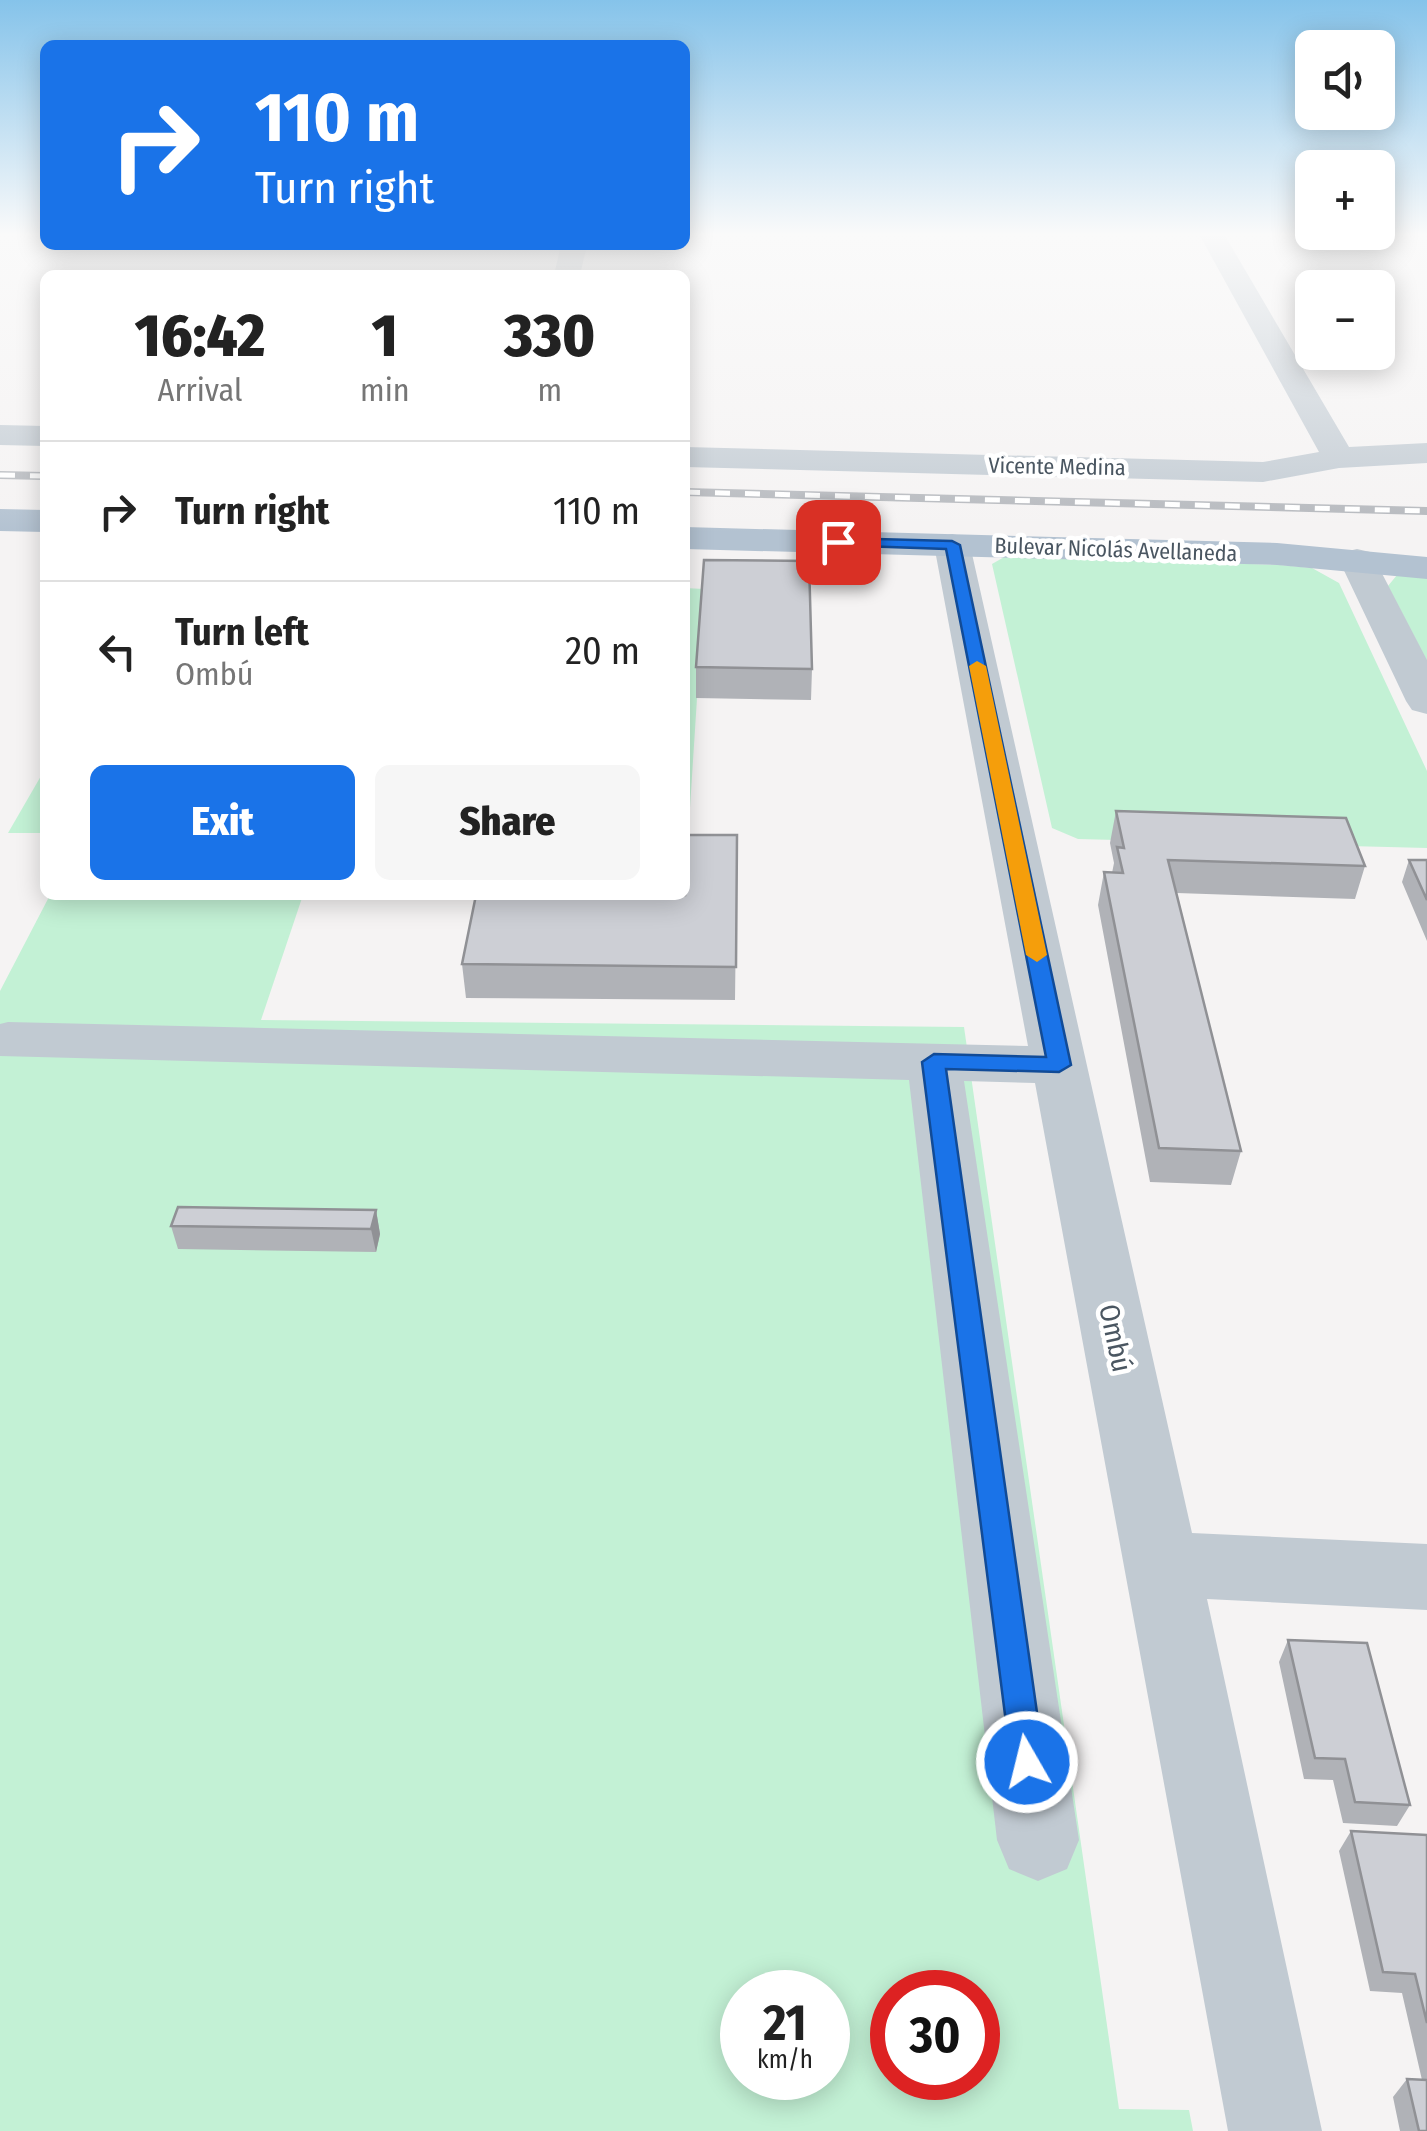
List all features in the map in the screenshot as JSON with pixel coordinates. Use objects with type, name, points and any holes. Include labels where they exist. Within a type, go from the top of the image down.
[{"type":"main road","points":[[0,520],[40,521]]},
{"type":"main road","name":"Bulevar Nicolás Avellaneda","points":[[690,538],[1357,560],[1427,568]]},
{"type":"street","points":[[1268,333],[1339,458]]},
{"type":"street","points":[[0,435],[40,436]]},
{"type":"street","name":"Vicente Medina","points":[[690,457],[1263,472],[1339,458],[1427,454]]},
{"type":"street","name":"Ombú","points":[[952,545],[1275,2131]]},
{"type":"street","points":[[1357,560],[1427,702]]},
{"type":"street","points":[[8,1040],[1059,1065]]},
{"type":"street","points":[[934,1062],[1038,1840]]},
{"type":"street","points":[[1162,1564],[1427,1577]]},
{"type":"green space","points":[[1006,556],[1280,565],[1312,568],[1339,583],[1427,771],[1427,848],[1078,839],[1052,828],[992,564]]},
{"type":"green space","points":[[1397,575],[1427,575],[1427,661],[1388,586]]},
{"type":"green space","points":[[690,588],[704,589],[690,808]]},
{"type":"green space","points":[[40,778],[40,833],[8,833]]},
{"type":"green space","points":[[47,900],[301,900],[261,1020],[964,1027],[1119,2109],[1189,2110],[1193,2131],[0,2131],[0,991]]},
{"type":"building","points":[[704,560],[809,561],[812,669],[696,667]]},
{"type":"building","points":[[1116,811],[1346,818],[1365,866],[1168,860],[1241,1151],[1159,1148],[1104,872],[1123,873],[1117,847],[1124,848]]},
{"type":"building","points":[[690,835],[737,835],[736,967],[462,964],[475,900],[690,900]]},
{"type":"building","points":[[1409,860],[1427,860],[1427,900]]},
{"type":"building","points":[[178,1207],[376,1210],[371,1229],[171,1226]]},
{"type":"building","points":[[1288,1640],[1367,1643],[1410,1805],[1355,1802],[1345,1759],[1315,1758]]},
{"type":"building","points":[[1351,1831],[1427,1835],[1427,2023],[1415,1974],[1383,1972]]},
{"type":"building","points":[[1407,2079],[1427,2080],[1427,2131],[1419,2131]]},
{"type":"railway","points":[[0,475],[40,476]]},
{"type":"railway","points":[[690,492],[1427,511]]},
{"type":"slow traffic","points":[[977,666],[1037,955]]},
{"type":"route","points":[[838,542],[952,545],[1059,1065],[934,1062],[1027,1762]]}]
